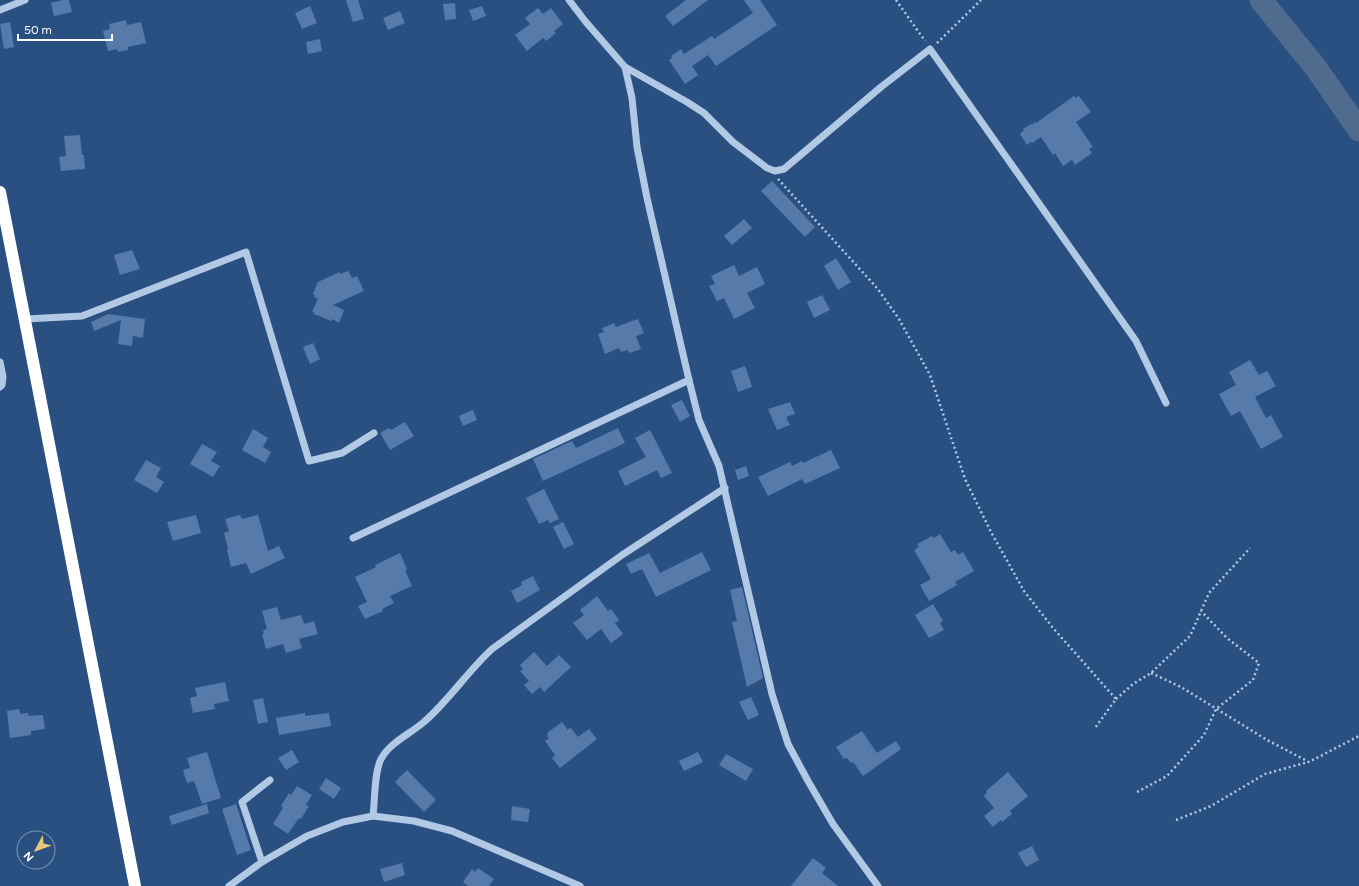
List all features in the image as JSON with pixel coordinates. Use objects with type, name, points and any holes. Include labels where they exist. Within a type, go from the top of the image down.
[{"type":"highway","points":[[0,192],[26,319],[46,433],[135,886]]},
{"type":"street","points":[[0,10],[24,0]]},
{"type":"street","points":[[569,0],[625,67],[704,113],[733,142],[766,168],[775,171],[784,169],[881,87],[930,49],[1136,341],[1166,403]]},
{"type":"street","points":[[625,67],[632,98],[637,147],[647,198],[689,380],[699,420],[719,466],[725,488],[770,687],[788,744],[833,824],[878,886]]},
{"type":"street","points":[[26,319],[82,316],[246,252],[309,460],[342,453],[374,433]]},
{"type":"street","points":[[0,362],[3,377],[2,385],[0,386]]},
{"type":"street","points":[[353,538],[689,380]]},
{"type":"street","points":[[374,816],[378,771],[384,754],[425,721],[478,662],[492,649],[582,583],[725,488]]},
{"type":"street","points":[[262,862],[242,802],[270,780]]},
{"type":"street","points":[[229,886],[262,862],[307,836],[324,828],[343,822],[374,816],[414,821],[452,831],[580,886]]},
{"type":"path","points":[[896,0],[930,49],[981,0]]},
{"type":"path","points":[[775,171],[779,181],[877,288],[899,319],[930,375],[965,479],[991,532],[1024,591],[1053,628],[1116,699]]},
{"type":"path","points":[[1095,728],[1116,699],[1133,684],[1151,673],[1190,636],[1209,594],[1250,548]]},
{"type":"path","points":[[1137,792],[1167,776],[1204,735],[1216,709],[1253,680],[1259,663],[1226,638],[1201,610]]},
{"type":"path","points":[[1151,673],[1181,686],[1266,740],[1308,762]]},
{"type":"path","points":[[1176,820],[1210,806],[1265,774],[1308,762],[1359,736]]},
{"type":"building","points":[[69,0],[72,12],[54,16],[51,3]]},
{"type":"building","points":[[346,0],[358,0],[364,19],[353,22]]},
{"type":"building","points":[[686,0],[708,0],[673,26],[665,16]]},
{"type":"building","points":[[744,0],[760,0],[777,25],[716,66],[708,55],[692,66],[698,75],[685,84],[669,60],[672,58],[671,56],[681,49],[684,54],[712,36],[714,39],[753,13]]},
{"type":"building","points":[[455,3],[456,19],[445,20],[443,4]]},
{"type":"building","points":[[310,6],[317,23],[302,29],[295,13]]},
{"type":"building","points":[[482,6],[486,16],[473,21],[469,10]]},
{"type":"building","points":[[538,8],[543,14],[551,8],[563,24],[554,31],[556,33],[546,41],[543,38],[527,51],[515,35],[530,24],[525,18]]},
{"type":"building","points":[[400,11],[405,23],[388,30],[383,18]]},
{"type":"building","points":[[126,20],[127,25],[141,22],[146,43],[128,47],[128,50],[118,52],[117,49],[108,51],[103,31],[110,29],[109,24]]},
{"type":"building","points":[[10,22],[14,47],[4,49],[0,24]]},
{"type":"building","points":[[320,39],[322,51],[308,54],[306,42]]},
{"type":"building","points":[[1074,96],[1076,98],[1079,96],[1091,112],[1076,122],[1093,147],[1089,149],[1092,153],[1075,165],[1072,160],[1063,166],[1055,153],[1053,155],[1041,137],[1027,145],[1020,134],[1024,130],[1023,129],[1035,122],[1036,123]]},
{"type":"building","points":[[80,135],[85,169],[61,171],[59,157],[66,156],[64,136]]},
{"type":"building","points":[[772,181],[815,227],[805,237],[761,191]]},
{"type":"building","points":[[744,219],[752,228],[732,245],[724,236]]},
{"type":"building","points":[[132,250],[140,269],[120,275],[114,255]]},
{"type":"building","points":[[836,258],[851,282],[838,290],[824,266]]},
{"type":"building","points":[[734,265],[739,276],[757,267],[765,284],[747,293],[755,308],[734,319],[724,298],[717,301],[709,286],[715,284],[711,276]]},
{"type":"building","points":[[348,271],[352,278],[357,276],[364,291],[333,305],[344,310],[339,323],[332,319],[331,321],[314,314],[314,312],[312,312],[318,299],[314,297],[315,295],[313,294],[318,282],[339,272],[340,274]]},
{"type":"building","points":[[822,295],[830,310],[814,318],[807,302]]},
{"type":"building","points":[[108,314],[145,319],[143,338],[133,336],[132,346],[118,344],[121,320],[94,331],[91,322]]},
{"type":"building","points":[[638,319],[644,333],[636,336],[641,349],[629,353],[628,350],[621,352],[619,348],[605,354],[598,334],[604,332],[602,328],[614,323],[616,327]]},
{"type":"building","points":[[313,343],[320,359],[310,364],[303,347]]},
{"type":"building","points":[[1250,360],[1259,375],[1267,371],[1276,386],[1255,397],[1266,418],[1271,415],[1283,437],[1261,449],[1240,411],[1231,416],[1219,394],[1236,385],[1229,372]]},
{"type":"building","points":[[745,366],[752,387],[738,392],[731,371]]},
{"type":"building","points":[[682,400],[690,416],[680,422],[671,405]]},
{"type":"building","points":[[790,402],[795,414],[786,417],[790,425],[777,430],[768,409]]},
{"type":"building","points":[[473,410],[477,420],[463,426],[459,416]]},
{"type":"building","points":[[405,422],[414,436],[390,450],[380,433],[389,428],[391,430]]},
{"type":"building","points":[[618,428],[625,443],[543,481],[533,459],[572,441],[576,448]]},
{"type":"building","points":[[253,429],[268,438],[263,447],[271,452],[265,463],[242,450]]},
{"type":"building","points":[[650,430],[672,473],[661,478],[657,470],[625,486],[618,471],[646,457],[635,438]]},
{"type":"building","points":[[202,444],[217,452],[211,461],[220,466],[213,477],[190,464]]},
{"type":"building","points":[[831,450],[840,468],[805,484],[802,479],[768,496],[758,477],[790,462],[792,466],[802,461],[803,463]]},
{"type":"building","points":[[146,460],[161,468],[156,477],[164,482],[157,493],[134,480]]},
{"type":"building","points":[[746,466],[749,476],[738,480],[735,470]]},
{"type":"building","points":[[544,489],[559,519],[550,523],[548,520],[539,524],[526,498]]},
{"type":"building","points":[[196,515],[201,533],[173,541],[167,522]]},
{"type":"building","points":[[240,515],[242,519],[258,515],[268,551],[279,546],[285,558],[251,574],[246,563],[231,567],[224,533],[229,531],[225,519]]},
{"type":"building","points":[[563,522],[574,544],[564,549],[553,527]]},
{"type":"building","points":[[940,534],[951,552],[955,550],[958,555],[963,552],[974,571],[955,582],[957,585],[929,601],[920,585],[931,579],[914,550],[919,547],[917,544],[932,536],[934,538]]},
{"type":"building","points":[[702,552],[711,570],[656,597],[642,569],[631,574],[626,564],[649,553],[660,573]]},
{"type":"building","points":[[400,553],[412,586],[390,596],[394,603],[382,609],[383,611],[365,619],[358,606],[367,602],[355,577]]},
{"type":"building","points":[[533,576],[540,590],[517,603],[511,591],[522,585],[521,582]]},
{"type":"building","points":[[742,587],[763,678],[747,687],[732,622],[737,621],[730,590]]},
{"type":"building","points":[[597,596],[608,611],[611,609],[619,620],[615,623],[623,634],[611,643],[601,629],[587,640],[573,623],[584,615],[580,610]]},
{"type":"building","points":[[933,604],[943,621],[940,623],[944,630],[929,638],[915,615]]},
{"type":"building","points":[[277,607],[281,620],[301,615],[304,624],[314,621],[318,634],[299,639],[302,648],[286,653],[283,644],[266,649],[262,634],[264,634],[263,630],[267,629],[262,611]]},
{"type":"building","points":[[534,652],[547,666],[559,655],[571,667],[544,692],[540,687],[532,694],[524,685],[529,681],[520,671],[523,669],[520,665]]},
{"type":"building","points":[[225,682],[229,701],[214,704],[215,709],[193,713],[190,698],[197,696],[195,688]]},
{"type":"building","points":[[751,697],[759,715],[748,720],[739,702]]},
{"type":"building","points":[[263,698],[268,722],[258,724],[253,700]]},
{"type":"building","points":[[19,709],[20,714],[28,713],[29,716],[43,715],[45,729],[31,731],[31,735],[10,738],[7,711]]},
{"type":"building","points":[[305,713],[305,716],[329,713],[331,726],[279,735],[276,718]]},
{"type":"building","points":[[562,722],[568,730],[570,727],[578,737],[589,729],[597,739],[560,768],[552,758],[555,755],[545,741],[549,738],[547,733]]},
{"type":"building","points":[[862,731],[877,753],[896,741],[901,749],[863,776],[853,762],[851,763],[847,758],[844,759],[836,747]]},
{"type":"building","points":[[292,750],[299,762],[286,770],[278,758]]},
{"type":"building","points":[[207,752],[221,798],[202,804],[194,781],[187,783],[183,770],[190,768],[187,758]]},
{"type":"building","points":[[698,752],[703,762],[684,771],[679,761]]},
{"type":"building","points":[[726,754],[753,769],[746,781],[719,765]]},
{"type":"building","points":[[407,770],[436,800],[424,812],[395,782]]},
{"type":"building","points":[[1008,772],[1028,796],[1010,811],[1012,814],[1002,822],[1001,820],[993,827],[984,816],[994,808],[984,796],[987,792],[986,791]]},
{"type":"building","points":[[326,778],[341,788],[334,799],[319,789]]},
{"type":"building","points":[[297,786],[312,795],[306,805],[309,806],[301,819],[299,818],[288,834],[273,824],[283,808],[281,806],[289,793],[291,795]]},
{"type":"building","points":[[207,804],[209,813],[172,825],[169,816]]},
{"type":"building","points":[[236,804],[251,850],[237,855],[222,809]]},
{"type":"building","points":[[512,806],[530,809],[528,822],[511,820]]},
{"type":"building","points":[[1032,846],[1039,860],[1026,867],[1018,853]]},
{"type":"building","points":[[813,858],[826,868],[822,873],[838,886],[791,886]]},
{"type":"building","points":[[402,863],[405,875],[384,882],[380,869]]},
{"type":"building","points":[[478,868],[494,879],[489,886],[468,886],[463,882],[472,869],[475,872]]},
{"type":"waterway","points":[[1261,0],[1316,68],[1359,130]]}]
